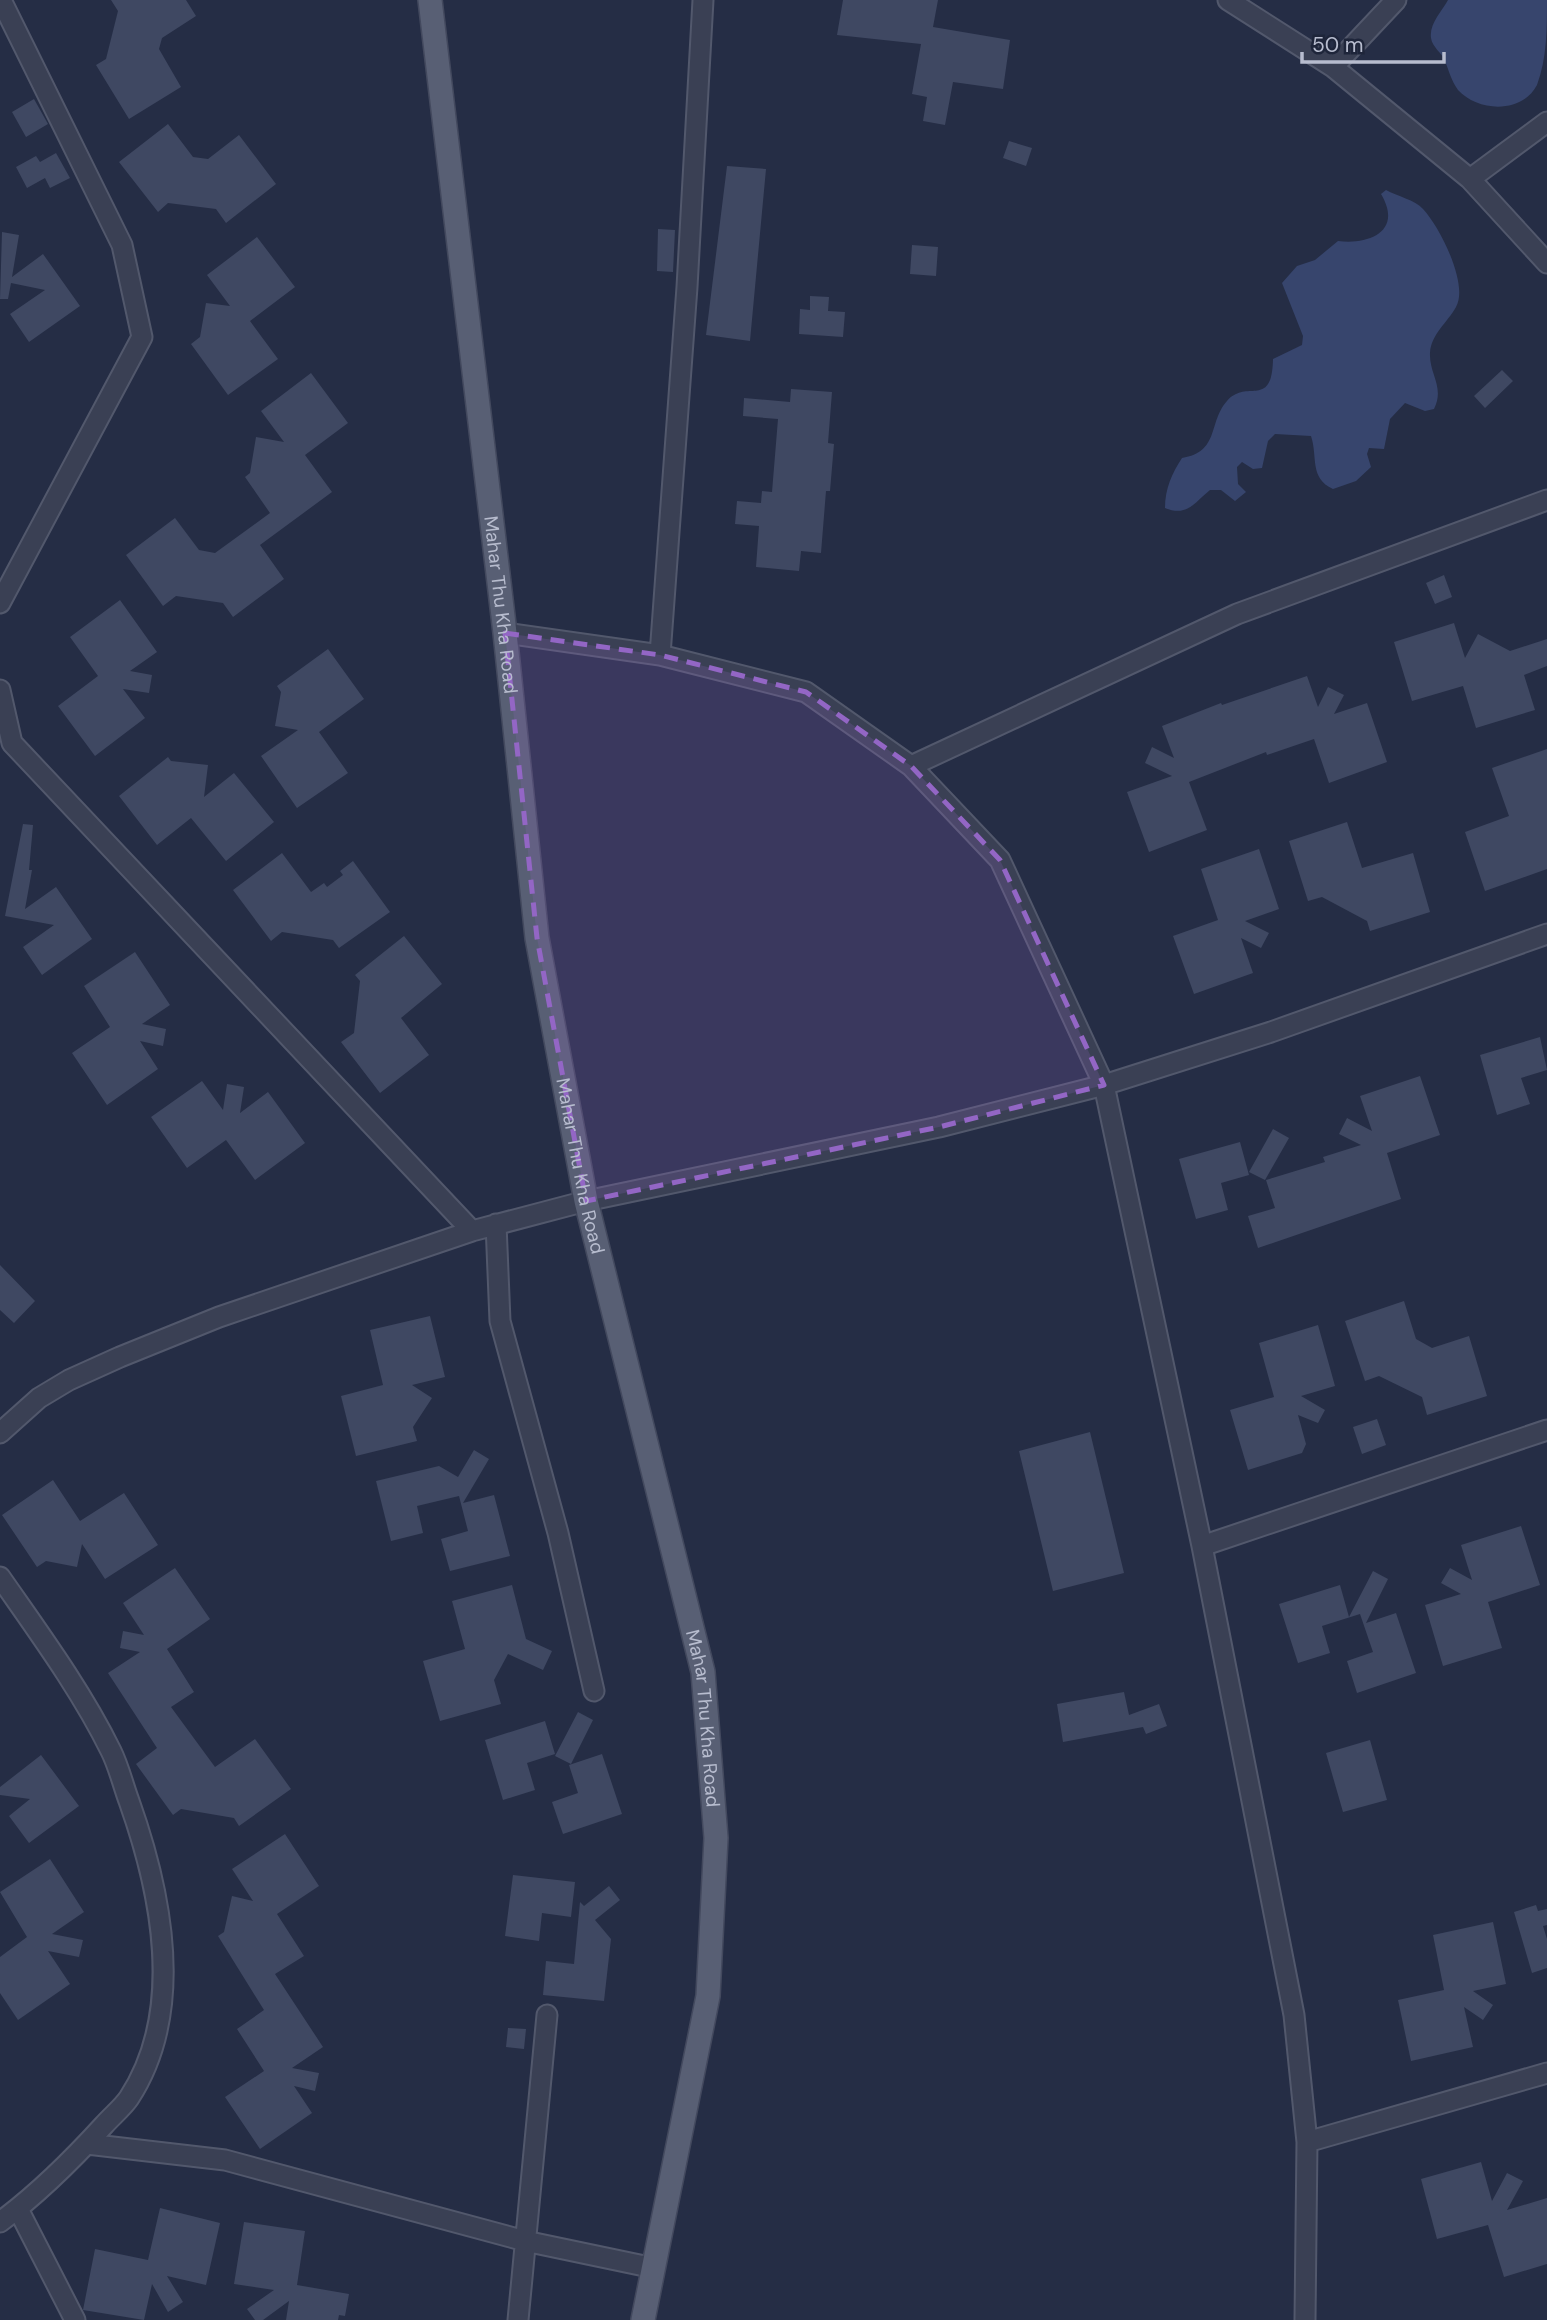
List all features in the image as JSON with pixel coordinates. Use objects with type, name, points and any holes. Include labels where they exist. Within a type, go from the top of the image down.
[{"type":"main road","name":"Mahar Thu Kha Road","points":[[430,0],[505,633],[537,938],[586,1201],[703,1671],[716,1838],[708,1996],[643,2320]]},
{"type":"street","points":[[0,603],[142,337],[122,245],[1,0]]},
{"type":"street","points":[[660,655],[687,287],[703,0]]},
{"type":"street","points":[[1228,0],[1333,67],[1470,179],[1547,263]]},
{"type":"street","points":[[1333,67],[1396,0]]},
{"type":"street","points":[[1470,179],[1547,122]]},
{"type":"street","points":[[911,766],[1237,614],[1547,500]]},
{"type":"street","points":[[505,633],[660,655],[806,692],[911,766],[1000,860],[1104,1086],[1202,1546],[1294,2015],[1307,2142],[1305,2320]]},
{"type":"street","points":[[0,690],[12,743],[472,1231]]},
{"type":"street","points":[[0,1433],[38,1398],[120,1357],[219,1317],[472,1231],[586,1201],[939,1127],[1104,1086],[1271,1032],[1547,934]]},
{"type":"street","points":[[496,1224],[500,1321],[558,1533],[594,1691]]},
{"type":"street","points":[[1202,1546],[1547,1430]]},
{"type":"street","points":[[0,1577],[54,1654],[112,1752],[145,1846],[160,1916],[164,1960],[159,2010],[149,2053],[129,2098],[87,2144],[18,2209],[0,2222]]},
{"type":"street","points":[[518,2320],[547,2015]]},
{"type":"street","points":[[1307,2142],[1547,2073]]},
{"type":"street","points":[[87,2144],[225,2160],[525,2241],[654,2268]]},
{"type":"street","points":[[18,2209],[75,2320]]},
{"type":"highlighted area","points":[[505,633],[660,655],[806,692],[911,766],[1000,860],[1104,1085],[939,1127],[586,1201],[537,938]]},
{"type":"water","points":[[1448,0],[1547,0],[1545,54],[1537,85],[1530,94],[1521,101],[1499,107],[1477,103],[1458,90],[1444,58],[1431,38],[1434,23]]},
{"type":"water","points":[[1386,190],[1420,206],[1430,217],[1456,271],[1459,297],[1456,307],[1431,346],[1430,361],[1438,394],[1434,409],[1425,411],[1405,403],[1390,419],[1384,449],[1369,448],[1367,454],[1371,467],[1356,481],[1333,489],[1320,479],[1317,473],[1311,436],[1275,434],[1268,441],[1262,468],[1253,469],[1242,462],[1237,467],[1238,484],[1246,492],[1235,501],[1221,490],[1210,490],[1185,510],[1165,508],[1168,488],[1178,464],[1182,458],[1194,455],[1208,443],[1221,409],[1227,401],[1242,392],[1263,389],[1272,375],[1273,359],[1302,345],[1303,336],[1282,283],[1297,266],[1315,260],[1338,241],[1361,241],[1380,233],[1388,218],[1387,207],[1381,194]]},
{"type":"building","points":[[111,0],[186,0],[196,16],[162,38],[159,49],[181,87],[129,119],[96,65],[106,59],[118,11]]},
{"type":"building","points":[[843,0],[938,0],[933,27],[1010,40],[1003,89],[953,82],[945,125],[923,121],[927,97],[912,94],[921,44],[837,35]]},
{"type":"building","points":[[34,99],[48,124],[26,137],[12,112]]},
{"type":"building","points":[[168,124],[193,157],[208,159],[239,135],[276,184],[226,223],[216,209],[168,203],[158,212],[119,162]]},
{"type":"building","points":[[1009,141],[1032,148],[1026,166],[1003,158]]},
{"type":"building","points":[[56,153],[70,178],[50,188],[45,178],[27,188],[16,167],[36,156],[40,162]]},
{"type":"building","points":[[727,166],[766,169],[750,341],[706,335]]},
{"type":"building","points":[[658,229],[675,230],[673,272],[657,271]]},
{"type":"building","points":[[2,232],[19,235],[12,277],[43,254],[80,306],[29,342],[10,314],[45,290],[11,283],[8,299],[0,299]]},
{"type":"building","points":[[257,237],[295,287],[250,321],[278,359],[228,395],[191,344],[200,337],[206,303],[230,306],[207,275]]},
{"type":"building","points":[[912,245],[938,247],[936,276],[910,274]]},
{"type":"building","points":[[810,296],[829,297],[828,311],[845,312],[843,337],[799,334],[800,309],[810,310]]},
{"type":"building","points":[[1502,370],[1513,381],[1485,408],[1474,396]]},
{"type":"building","points":[[311,373],[348,423],[305,455],[332,492],[260,545],[284,579],[233,617],[223,603],[176,596],[163,606],[126,555],[175,518],[199,550],[215,553],[270,513],[245,477],[250,473],[256,437],[284,442],[261,411]]},
{"type":"building","points":[[791,389],[832,392],[828,443],[834,444],[830,491],[826,491],[821,553],[801,551],[799,571],[756,567],[759,526],[735,524],[737,501],[761,503],[762,491],[772,492],[778,419],[743,416],[744,398],[790,402]]},
{"type":"building","points":[[1444,575],[1452,597],[1435,604],[1426,583]]},
{"type":"building","points":[[120,600],[157,652],[130,671],[152,675],[149,693],[123,689],[145,718],[95,756],[58,706],[98,676],[70,637]]},
{"type":"building","points":[[1454,623],[1465,658],[1478,634],[1510,651],[1547,639],[1547,666],[1524,675],[1535,710],[1476,728],[1463,686],[1412,701],[1394,642]]},
{"type":"building","points":[[328,649],[364,699],[319,732],[348,773],[297,808],[261,756],[298,730],[275,726],[281,692],[277,686]]},
{"type":"building","points":[[1307,676],[1318,707],[1328,687],[1344,695],[1334,714],[1367,703],[1387,762],[1329,783],[1314,739],[1267,755],[1266,752],[1189,782],[1207,830],[1149,852],[1127,792],[1172,776],[1145,763],[1152,747],[1174,758],[1162,726],[1221,703],[1222,705]]},
{"type":"building","points":[[1547,749],[1547,869],[1485,891],[1465,832],[1509,816],[1492,768]]},
{"type":"building","points":[[168,757],[171,761],[208,765],[204,797],[234,773],[274,822],[226,861],[191,818],[157,845],[119,796]]},
{"type":"building","points":[[1347,822],[1362,868],[1413,853],[1430,912],[1370,931],[1367,921],[1322,897],[1308,901],[1289,841]]},
{"type":"building","points":[[23,824],[33,825],[29,870],[32,870],[25,909],[56,887],[92,939],[42,975],[23,947],[54,925],[5,916]]},
{"type":"building","points":[[1259,849],[1279,909],[1245,921],[1269,933],[1261,948],[1241,938],[1253,973],[1194,994],[1173,936],[1218,920],[1201,869]]},
{"type":"building","points":[[282,853],[311,892],[324,883],[327,887],[343,875],[340,871],[353,861],[390,912],[339,948],[333,940],[282,932],[271,941],[233,890]]},
{"type":"building","points":[[404,936],[442,984],[401,1018],[429,1055],[380,1093],[341,1042],[354,1033],[360,981],[355,975]]},
{"type":"building","points":[[135,952],[170,1005],[142,1024],[166,1029],[163,1046],[140,1041],[158,1069],[107,1105],[72,1053],[110,1027],[84,986]]},
{"type":"building","points":[[1540,1037],[1547,1070],[1521,1078],[1530,1104],[1497,1115],[1480,1055]]},
{"type":"building","points":[[1420,1076],[1440,1135],[1387,1153],[1401,1199],[1258,1248],[1248,1216],[1275,1208],[1266,1180],[1325,1162],[1323,1157],[1361,1145],[1339,1134],[1347,1118],[1372,1131],[1360,1096]]},
{"type":"building","points":[[202,1081],[223,1110],[227,1084],[244,1087],[240,1113],[268,1092],[305,1143],[255,1180],[226,1140],[187,1168],[151,1117]]},
{"type":"building","points":[[1273,1129],[1289,1138],[1265,1180],[1249,1172]]},
{"type":"building","points":[[1240,1142],[1249,1175],[1221,1183],[1228,1210],[1196,1219],[1179,1159]]},
{"type":"building","points":[[0,1265],[35,1301],[14,1323],[0,1310]]},
{"type":"building","points":[[1404,1301],[1416,1339],[1432,1348],[1469,1336],[1487,1396],[1427,1415],[1422,1397],[1379,1376],[1365,1381],[1345,1321]]},
{"type":"building","points":[[430,1316],[445,1377],[412,1385],[432,1398],[413,1427],[417,1441],[356,1456],[341,1396],[383,1385],[370,1330]]},
{"type":"building","points":[[1318,1325],[1335,1386],[1301,1396],[1325,1410],[1318,1423],[1298,1415],[1306,1444],[1302,1453],[1248,1470],[1230,1410],[1274,1397],[1259,1343]]},
{"type":"building","points":[[1377,1419],[1386,1445],[1362,1454],[1353,1427]]},
{"type":"building","points":[[1090,1432],[1124,1573],[1053,1591],[1019,1451]]},
{"type":"building","points":[[474,1450],[489,1459],[463,1503],[494,1495],[510,1556],[450,1571],[441,1539],[468,1531],[459,1496],[417,1506],[423,1533],[391,1541],[376,1481],[439,1466],[458,1477]]},
{"type":"building","points":[[53,1480],[80,1521],[124,1493],[158,1545],[105,1579],[82,1544],[77,1567],[46,1561],[37,1567],[2,1515]]},
{"type":"building","points":[[1521,1526],[1540,1585],[1488,1602],[1502,1648],[1443,1666],[1425,1605],[1461,1594],[1441,1583],[1450,1568],[1472,1580],[1461,1545]]},
{"type":"building","points":[[175,1568],[210,1619],[167,1649],[194,1692],[171,1707],[215,1767],[255,1739],[291,1789],[239,1826],[234,1818],[181,1809],[173,1815],[136,1764],[157,1748],[108,1673],[140,1652],[120,1648],[123,1631],[144,1635],[123,1603]]},
{"type":"building","points":[[1373,1571],[1388,1579],[1366,1623],[1396,1613],[1416,1673],[1357,1693],[1347,1661],[1373,1652],[1360,1614],[1322,1626],[1330,1653],[1298,1663],[1279,1604],[1340,1585],[1349,1617]]},
{"type":"building","points":[[512,1585],[526,1639],[552,1651],[543,1670],[508,1654],[494,1680],[501,1704],[440,1721],[423,1661],[465,1649],[452,1601]]},
{"type":"building","points":[[1124,1692],[1129,1715],[1159,1704],[1167,1726],[1146,1734],[1143,1727],[1063,1742],[1057,1704]]},
{"type":"building","points":[[578,1712],[593,1720],[571,1764],[555,1756]]},
{"type":"building","points":[[545,1721],[555,1754],[527,1763],[535,1790],[503,1800],[485,1740]]},
{"type":"building","points":[[1370,1740],[1387,1800],[1343,1812],[1326,1753]]},
{"type":"building","points":[[602,1754],[622,1814],[563,1834],[552,1802],[578,1793],[569,1765]]},
{"type":"building","points":[[41,1755],[79,1806],[29,1843],[9,1816],[30,1799],[0,1795],[0,1787]]},
{"type":"building","points":[[285,1834],[319,1886],[277,1914],[304,1956],[275,1974],[323,2047],[292,2068],[319,2073],[315,2091],[294,2086],[312,2113],[260,2149],[225,2097],[264,2071],[237,2029],[264,2010],[218,1936],[224,1932],[232,1896],[253,1901],[232,1869]]},
{"type":"building","points":[[50,1859],[84,1912],[52,1934],[83,1940],[79,1957],[48,1951],[70,1984],[18,2020],[0,1993],[0,1957],[27,1937],[0,1892]]},
{"type":"building","points":[[513,1875],[575,1882],[571,1917],[542,1913],[539,1941],[505,1936]]},
{"type":"building","points":[[609,1886],[620,1900],[595,1920],[611,1939],[604,2001],[543,1995],[546,1961],[574,1964],[580,1902],[584,1906]]},
{"type":"building","points":[[1536,1905],[1538,1911],[1547,1909],[1547,1925],[1543,1926],[1547,1939],[1547,1968],[1532,1973],[1514,1912]]},
{"type":"building","points":[[1493,1922],[1506,1984],[1473,1991],[1493,2005],[1483,2020],[1464,2007],[1473,2047],[1411,2061],[1398,2000],[1444,1990],[1433,1935]]},
{"type":"building","points":[[508,2028],[526,2029],[524,2049],[506,2047]]},
{"type":"building","points":[[1481,2162],[1492,2201],[1507,2173],[1523,2181],[1507,2210],[1547,2198],[1547,2264],[1504,2277],[1488,2225],[1437,2239],[1421,2179]]},
{"type":"building","points":[[160,2208],[220,2223],[206,2285],[167,2276],[183,2302],[168,2312],[152,2284],[144,2320],[83,2310],[95,2249],[148,2260]]},
{"type":"building","points":[[244,2222],[305,2231],[297,2285],[349,2294],[345,2316],[339,2315],[338,2320],[286,2320],[289,2301],[263,2320],[255,2320],[247,2309],[274,2290],[234,2284]]}]
